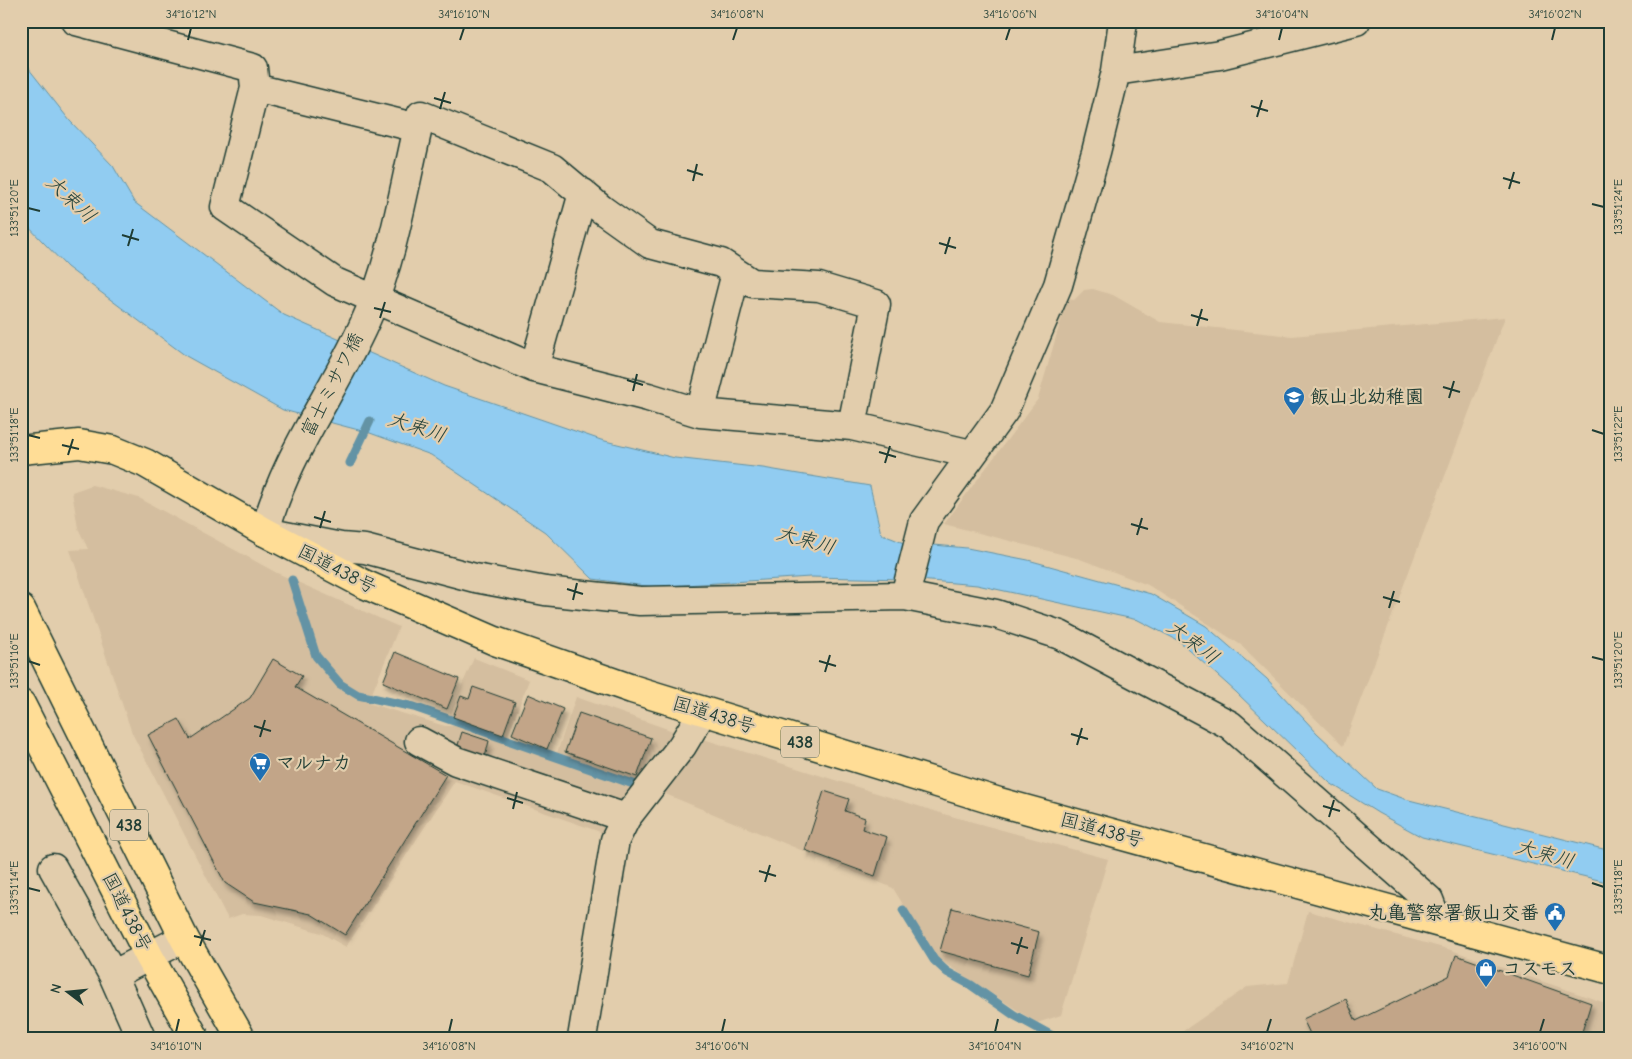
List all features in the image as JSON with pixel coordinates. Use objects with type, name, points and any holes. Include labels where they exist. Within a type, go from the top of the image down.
[{"type":"highway","name":"国道438号","points":[[21,450],[79,444],[113,450],[145,463],[265,532],[358,581],[495,641],[567,668],[999,802],[1611,970]]},
{"type":"highway","name":"438","points":[[21,609],[184,938],[241,1038]]},
{"type":"highway","name":"国道438号","points":[[21,704],[149,956],[195,1038]]},
{"type":"street","points":[[76,21],[253,68],[255,88],[225,207],[372,306],[534,368],[648,397],[700,413],[852,426],[972,454]]},
{"type":"street","points":[[1116,70],[1220,55],[1356,21]]},
{"type":"street","points":[[906,591],[924,521],[1004,411],[1058,285],[1096,152],[1116,70],[1116,26]]},
{"type":"street","points":[[255,88],[418,128],[421,115],[552,168],[650,244],[721,263],[752,283],[819,287],[876,304],[852,426]]},
{"type":"street","name":"富士ミサワ橋","points":[[265,532],[270,513],[295,457],[372,306],[384,271],[418,128]]},
{"type":"street","points":[[534,368],[583,193]]},
{"type":"street","points":[[700,413],[736,273]]},
{"type":"street","points":[[265,532],[341,547],[365,549],[475,578],[536,590],[640,601],[906,591],[996,614],[1060,635],[1230,725],[1429,900],[1437,921]]},
{"type":"street","points":[[582,1038],[615,840],[626,818],[682,746],[703,711]]},
{"type":"street","points":[[419,741],[456,761],[626,818]]},
{"type":"street","points":[[53,868],[113,975],[141,1038]]},
{"type":"street","points":[[113,975],[184,938]]},
{"type":"shaded area","points":[[1093,289],[1113,295],[1160,322],[1292,336],[1505,317],[1343,746],[1241,645],[1148,585],[1080,559],[944,524],[1038,399],[1067,299],[1074,300],[1084,290]]},
{"type":"shaded area","points":[[92,485],[139,498],[277,573],[399,627],[368,703],[445,726],[454,726],[635,787],[609,835],[455,781],[346,947],[321,933],[261,915],[242,914],[228,919],[132,733],[70,550],[88,549],[78,528],[72,492]]},
{"type":"shaded area","points":[[474,658],[529,680],[507,738],[451,720],[450,712]]},
{"type":"shaded area","points":[[576,697],[676,732],[640,782],[557,753]]},
{"type":"shaded area","points":[[700,738],[947,815],[1108,859],[1061,1015],[1037,1023],[935,957],[893,888],[663,793]]},
{"type":"shaded area","points":[[1308,911],[1451,950],[1611,1005],[1611,1038],[1173,1038],[1247,987],[1288,983]]},
{"type":"water","name":"大束川","points":[[21,59],[70,121],[113,166],[134,202],[284,315],[444,386],[601,440],[675,458],[763,468],[870,486],[881,534],[901,542],[967,548],[1028,560],[1151,594],[1206,626],[1267,679],[1317,733],[1377,789],[1405,799],[1611,851],[1611,883],[1422,837],[1378,813],[1330,783],[1236,692],[1179,641],[1138,620],[977,585],[907,579],[810,577],[653,587],[593,579],[545,532],[431,455],[370,433],[283,410],[186,356],[67,267],[21,219]]},
{"type":"building","points":[[395,652],[459,679],[447,709],[383,682]]},
{"type":"building","points":[[273,659],[302,676],[295,687],[446,775],[345,935],[311,914],[254,902],[225,883],[148,735],[179,719],[190,739],[250,698]]},
{"type":"building","points":[[473,687],[515,702],[503,735],[453,717],[461,696],[469,699]]},
{"type":"building","points":[[528,694],[563,709],[547,749],[512,734]]},
{"type":"building","points":[[579,713],[651,738],[637,777],[565,752]]},
{"type":"building","points":[[462,732],[489,741],[485,757],[457,748]]},
{"type":"building","points":[[824,791],[849,799],[845,811],[865,818],[862,829],[887,837],[875,876],[805,850]]},
{"type":"building","points":[[952,908],[1039,932],[1028,975],[940,951]]},
{"type":"building","name":"コスモス","points":[[1456,955],[1591,1003],[1580,1038],[1312,1038],[1303,1019],[1346,999],[1356,1021],[1449,976]]},
{"type":"building","points":[[1607,1019],[1611,1020],[1611,1038],[1601,1038]]},
{"type":"waterway","points":[[350,463],[370,421]]},
{"type":"waterway","points":[[292,580],[316,656],[340,684],[358,695],[414,707],[639,786]]},
{"type":"waterway","points":[[903,910],[934,960],[947,972],[971,985],[1014,1015],[1056,1038]]},
{"type":"place","name":"飯山北幼稚園","points":[[1294,416]]},
{"type":"place","name":"マルナカ","points":[[260,782]]},
{"type":"place","name":"丸亀警察署飯山交番","points":[[1555,932]]},
{"type":"place","name":"コスモス","points":[[1486,988]]}]
